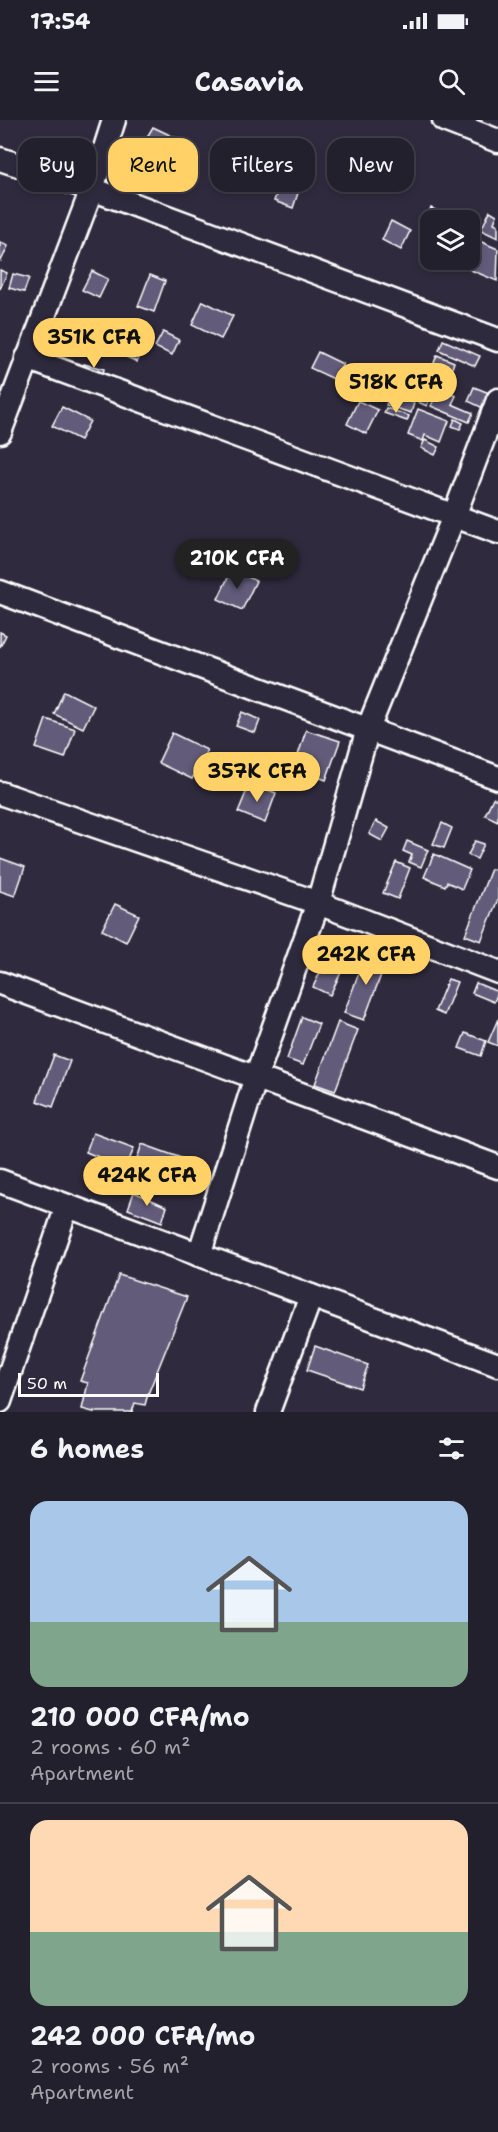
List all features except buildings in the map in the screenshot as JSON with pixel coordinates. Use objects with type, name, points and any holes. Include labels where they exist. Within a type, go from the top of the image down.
[{"type":"street","points":[[96,176],[114,120]]},
{"type":"street","points":[[444,120],[498,141]]},
{"type":"street","points":[[0,159],[18,165]]},
{"type":"street","points":[[96,190],[498,340]]},
{"type":"street","points":[[0,432],[91,192]]},
{"type":"street","points":[[27,358],[498,532]]},
{"type":"street","points":[[199,1255],[256,1077],[318,903],[368,729],[498,400]]},
{"type":"street","points":[[0,592],[498,778]]},
{"type":"street","points":[[0,793],[318,903],[498,972]]},
{"type":"street","points":[[0,982],[498,1167]]},
{"type":"street","points":[[0,1181],[498,1365]]},
{"type":"street","points":[[0,1401],[67,1206]]},
{"type":"street","points":[[268,1412],[310,1296]]}]
